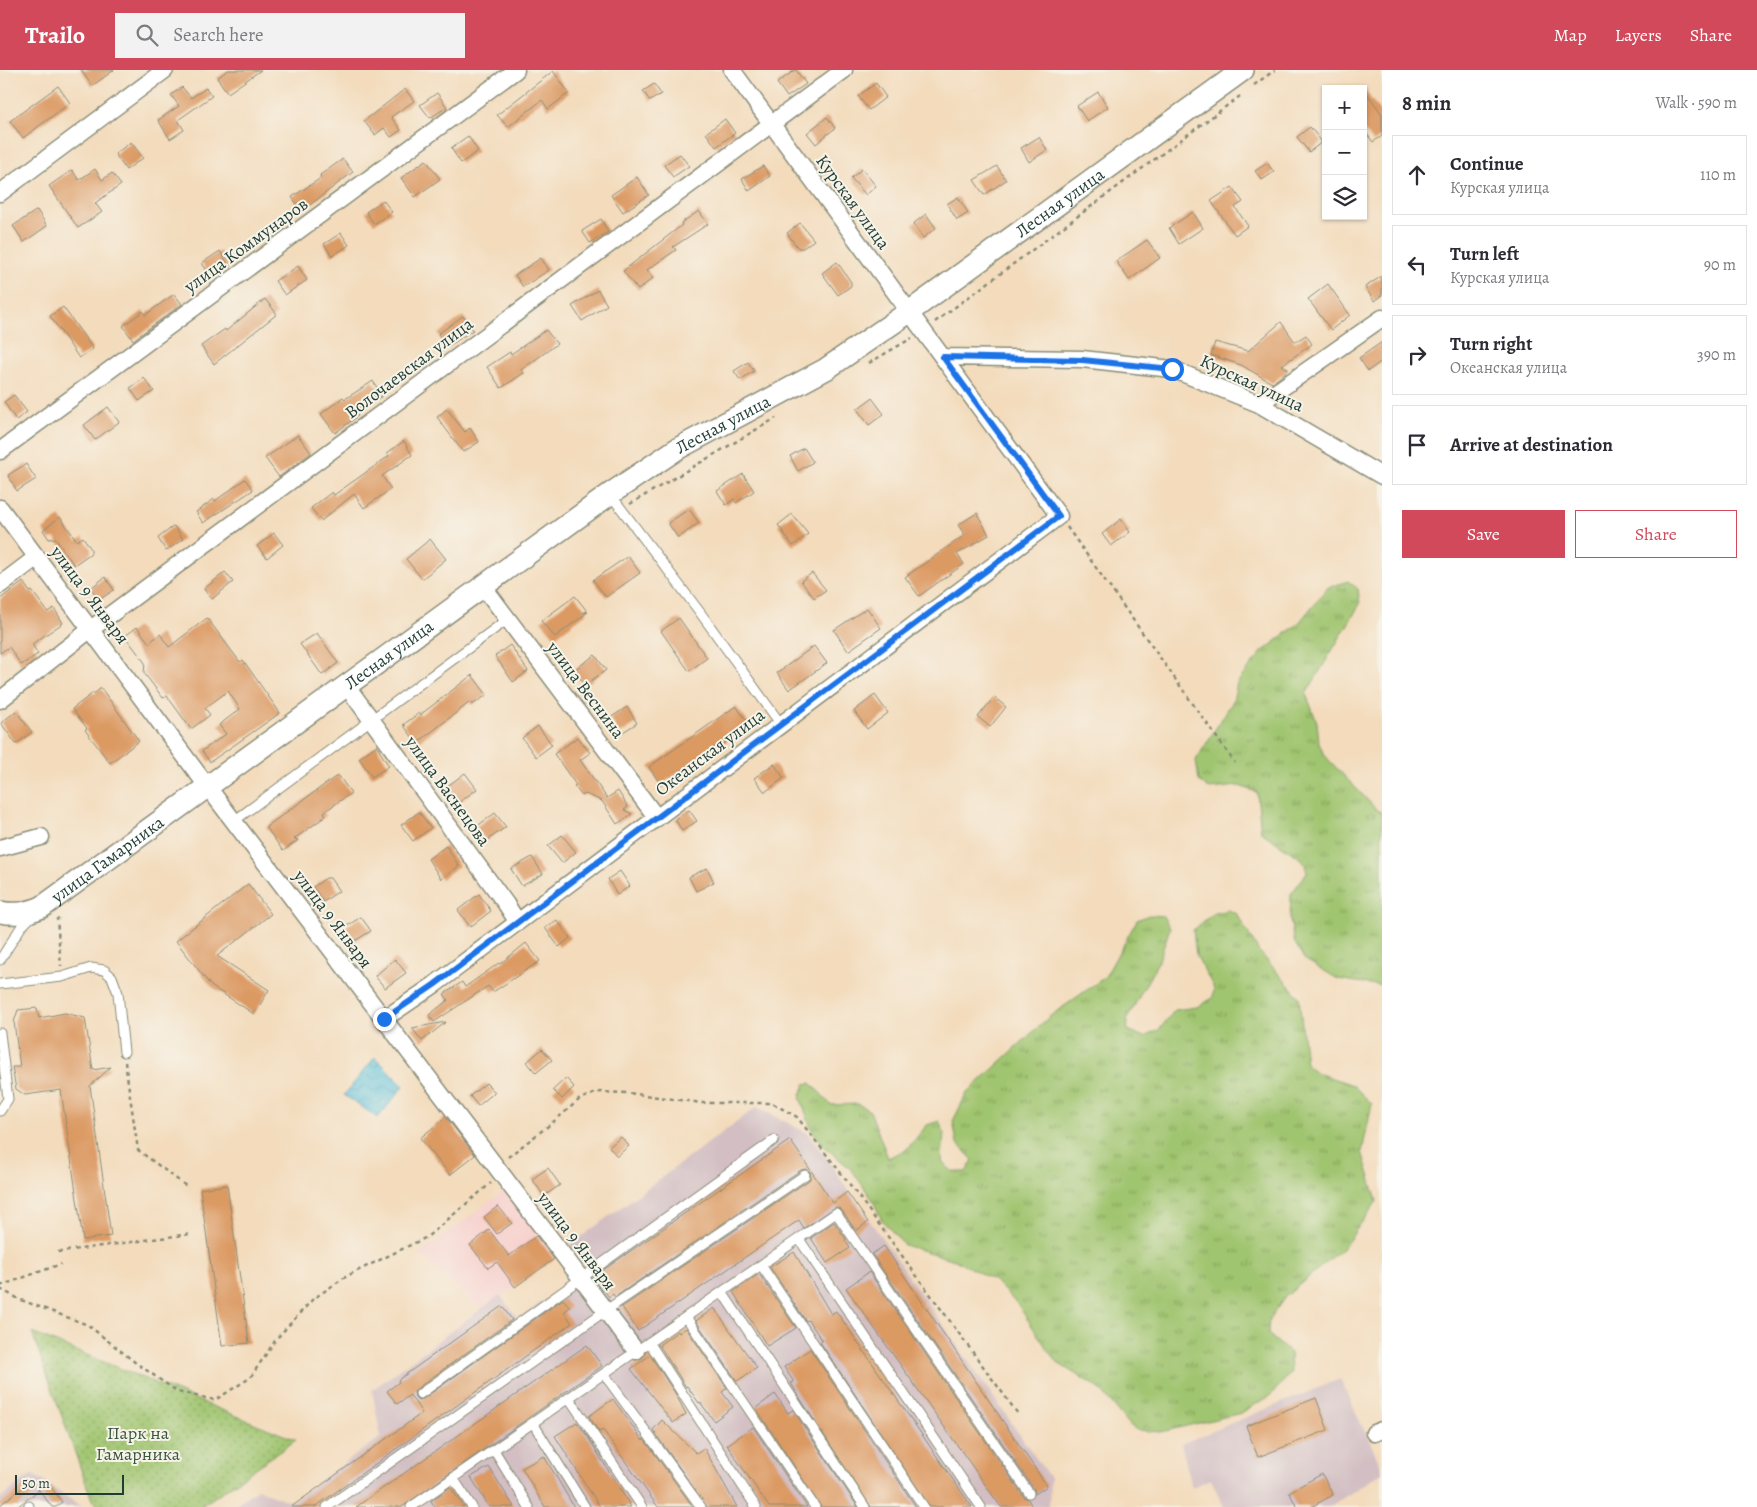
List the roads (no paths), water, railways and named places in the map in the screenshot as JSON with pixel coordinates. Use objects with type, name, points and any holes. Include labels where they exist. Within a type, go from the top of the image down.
[{"type":"street","points":[[0,193],[165,70]]},
{"type":"street","name":"улица Коммунаров","points":[[0,452],[516,70]]},
{"type":"street","name":"Курская улица","points":[[732,70],[1059,516]]},
{"type":"street","name":"Волочаевская улица","points":[[0,700],[90,629],[844,70]]},
{"type":"street","name":"Лесная улица","points":[[207,786],[483,586],[616,502],[677,449],[826,369],[1247,79]]},
{"type":"street","points":[[1259,404],[1382,318]]},
{"type":"street","name":"Курская улица","points":[[943,357],[1082,360],[1172,369],[1259,404],[1382,476]]},
{"type":"street","name":"улица 9 Января","points":[[0,508],[207,786],[605,1311],[642,1347]]},
{"type":"street","name":"Океанская улица","points":[[384,1019],[434,985],[780,723],[1059,516]]},
{"type":"street","points":[[0,585],[37,557]]},
{"type":"street","name":"улица Веснина","points":[[483,586],[657,818]]},
{"type":"street","name":"улица Васнецова","points":[[346,685],[517,921]]},
{"type":"street","name":"улица Гамарника","points":[[0,912],[10,914],[27,913],[42,907],[207,786]]},
{"type":"street","points":[[0,848],[41,837]]},
{"type":"lane","points":[[616,502],[699,611],[780,723]]},
{"type":"lane","points":[[234,821],[508,619]]},
{"type":"lane","points":[[0,960],[21,927],[42,907]]},
{"type":"lane","points":[[0,984],[62,977],[91,968],[104,970],[112,978],[118,992],[124,1052]]},
{"type":"lane","points":[[0,1034],[8,1099],[0,1111]]},
{"type":"lane","points":[[420,1394],[774,1140]]},
{"type":"lane","points":[[326,1507],[605,1311],[805,1175]]},
{"type":"lane","points":[[417,1505],[453,1478],[836,1213],[1029,1494]]},
{"type":"lane","points":[[799,1239],[981,1507]]},
{"type":"lane","points":[[761,1265],[924,1507]]},
{"type":"lane","points":[[722,1292],[865,1507]]},
{"type":"lane","points":[[686,1317],[816,1507]]},
{"type":"lane","points":[[642,1347],[756,1507]]},
{"type":"lane","points":[[604,1374],[701,1507]]},
{"type":"lane","points":[[569,1398],[642,1507]]},
{"type":"lane","points":[[533,1423],[584,1507]]},
{"type":"lane","points":[[494,1450],[529,1507]]},
{"type":"lane","points":[[453,1478],[472,1507]]},
{"type":"water","points":[[375,1057],[404,1086],[378,1118],[344,1095]]},
{"type":"park label","name":"Парк на Гамарника","points":[[138,1444]]}]
